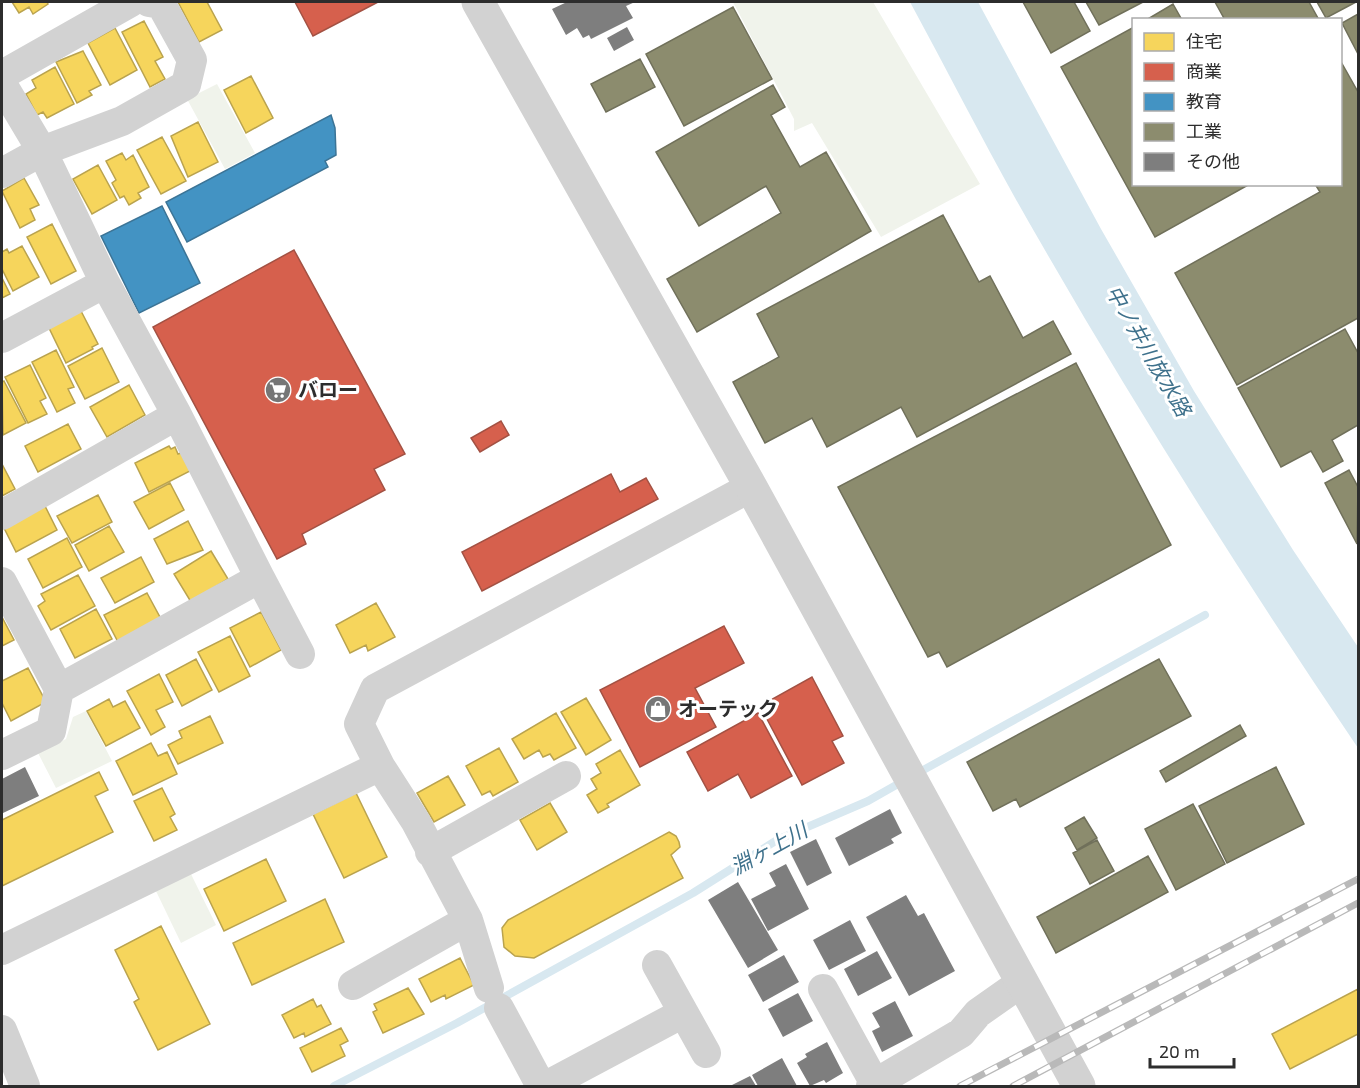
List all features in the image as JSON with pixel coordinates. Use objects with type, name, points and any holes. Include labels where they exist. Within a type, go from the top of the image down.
[{"type":"street","points":[[2,75],[131,2]]},
{"type":"street","points":[[2,173],[42,151],[122,121],[186,85],[192,60],[161,4],[149,2]]},
{"type":"street","points":[[478,2],[751,486],[1078,1086]]},
{"type":"street","points":[[2,84],[42,151],[105,283],[177,415],[300,654]]},
{"type":"street","points":[[2,338],[105,283]]},
{"type":"street","points":[[2,515],[177,415]]},
{"type":"street","points":[[541,1086],[494,998],[468,920],[416,822],[380,766],[359,724],[375,689],[751,486]]},
{"type":"street","points":[[59,689],[260,578]]},
{"type":"street","points":[[2,582],[59,689],[51,731],[2,755]]},
{"type":"street","points":[[2,950],[380,766]]},
{"type":"street","points":[[430,852],[566,776]]},
{"type":"street","points":[[353,985],[468,920]]},
{"type":"street","points":[[657,965],[706,1053]]},
{"type":"street","points":[[823,989],[873,1085],[961,1033],[978,1012],[1022,982]]},
{"type":"street","points":[[546,1086],[683,1013]]},
{"type":"street","points":[[2,1030],[23,1086]]},
{"type":"shaded area","points":[[733,2],[873,2],[980,184],[881,237],[812,123],[794,131],[794,119]]},
{"type":"shaded area","points":[[217,84],[255,153],[225,169],[187,99]]},
{"type":"shaded area","points":[[86,711],[112,761],[56,788],[38,753],[66,739],[73,717]]},
{"type":"shaded area","points":[[190,872],[216,925],[181,943],[155,889]]},
{"type":"water","name":"中ノ井川放水路","points":[[910,2],[978,2],[1101,229],[1194,391],[1293,550],[1358,647],[1358,748],[1235,562],[1079,309],[991,154]]},
{"type":"building: 住宅","points":[[12,2],[47,2],[48,4],[33,14],[29,7],[19,13]]},
{"type":"building: 住宅","points":[[178,2],[207,2],[222,30],[199,42]]},
{"type":"building: 住宅","points":[[144,21],[163,57],[155,61],[165,79],[150,87],[122,32]]},
{"type":"building: 住宅","points":[[115,28],[137,70],[110,85],[88,43]]},
{"type":"building: 住宅","points":[[83,51],[101,85],[89,91],[92,95],[77,103],[56,62]]},
{"type":"building: 住宅","points":[[55,67],[74,104],[47,118],[43,112],[37,115],[26,94],[36,88],[32,80]]},
{"type":"building: 住宅","points":[[251,76],[273,118],[246,133],[224,90]]},
{"type":"building: 住宅","points":[[198,122],[218,162],[188,177],[171,136]]},
{"type":"building: 住宅","points":[[162,137],[186,181],[161,194],[137,150]]},
{"type":"building: 住宅","points":[[122,153],[126,160],[133,155],[149,187],[138,193],[141,198],[129,205],[124,196],[120,198],[112,183],[116,180],[106,161]]},
{"type":"building: 住宅","points":[[98,165],[117,200],[92,214],[73,179]]},
{"type":"building: 住宅","points":[[24,178],[39,205],[30,209],[35,220],[20,228],[2,191]]},
{"type":"building: 住宅","points":[[52,224],[76,271],[51,284],[27,237]]},
{"type":"building: 住宅","points":[[22,246],[39,277],[13,291],[2,269],[2,252],[7,249],[9,253]]},
{"type":"building: 住宅","points":[[2,278],[10,294],[2,298]]},
{"type":"building: 住宅","points":[[81,311],[98,344],[66,363],[49,328]]},
{"type":"building: 住宅","points":[[102,348],[119,382],[85,399],[68,366]]},
{"type":"building: 住宅","points":[[56,350],[74,387],[68,389],[75,403],[57,412],[32,362]]},
{"type":"building: 住宅","points":[[30,365],[46,398],[40,401],[47,414],[28,423],[5,377]]},
{"type":"building: 住宅","points":[[4,381],[26,423],[3,435],[2,382]]},
{"type":"building: 住宅","points":[[129,385],[145,415],[107,437],[90,407]]},
{"type":"building: 住宅","points":[[68,424],[81,449],[38,472],[25,446]]},
{"type":"building: 住宅","points":[[169,446],[171,449],[175,447],[178,454],[181,453],[190,471],[149,492],[135,463]]},
{"type":"building: 住宅","points":[[2,464],[15,489],[2,496]]},
{"type":"building: 住宅","points":[[170,483],[184,510],[149,529],[134,502]]},
{"type":"building: 住宅","points":[[98,495],[112,522],[72,543],[57,516]]},
{"type":"building: 住宅","points":[[44,504],[57,530],[16,552],[3,526]]},
{"type":"building: 住宅","points":[[188,521],[203,550],[167,564],[154,539]]},
{"type":"building: 住宅","points":[[109,526],[124,552],[89,571],[75,545]]},
{"type":"building: 住宅","points":[[67,538],[82,567],[43,588],[28,559]]},
{"type":"building: 住宅","points":[[211,551],[228,579],[191,602],[174,574]]},
{"type":"building: 住宅","points":[[141,557],[154,582],[115,603],[101,578]]},
{"type":"building: 住宅","points":[[78,575],[95,606],[51,630],[38,606],[45,601],[41,594]]},
{"type":"building: 住宅","points":[[147,593],[161,619],[118,642],[104,615]]},
{"type":"building: 住宅","points":[[376,603],[395,637],[368,651],[366,645],[350,653],[336,625]]},
{"type":"building: 住宅","points":[[96,609],[112,639],[75,658],[60,629]]},
{"type":"building: 住宅","points":[[261,612],[281,650],[250,667],[230,628]]},
{"type":"building: 住宅","points":[[2,617],[14,640],[2,646]]},
{"type":"building: 住宅","points":[[230,636],[250,676],[219,692],[198,652]]},
{"type":"building: 住宅","points":[[196,659],[212,690],[182,706],[166,675]]},
{"type":"building: 住宅","points":[[28,668],[46,702],[11,721],[2,703],[2,681]]},
{"type":"building: 住宅","points":[[159,674],[173,702],[156,710],[165,727],[151,735],[127,691]]},
{"type":"building: 住宅","points":[[586,698],[611,740],[586,755],[561,712]]},
{"type":"building: 住宅","points":[[109,699],[113,707],[125,701],[140,728],[106,746],[87,711]]},
{"type":"building: 住宅","points":[[556,713],[576,748],[554,760],[550,754],[543,757],[539,750],[524,759],[512,739]]},
{"type":"building: 住宅","points":[[210,716],[223,743],[178,764],[168,745],[182,738],[179,731]]},
{"type":"building: 住宅","points":[[151,743],[158,756],[167,752],[177,774],[133,795],[116,761]]},
{"type":"building: 住宅","points":[[499,748],[518,782],[493,796],[490,791],[482,795],[466,766]]},
{"type":"building: 住宅","points":[[620,750],[640,785],[607,804],[609,807],[598,813],[587,795],[597,789],[591,779],[601,773],[596,764]]},
{"type":"building: 住宅","points":[[99,772],[108,790],[95,796],[113,832],[2,886],[2,820]]},
{"type":"building: 住宅","points":[[448,776],[465,805],[434,822],[417,793]]},
{"type":"building: 住宅","points":[[162,788],[175,814],[170,817],[177,830],[154,841],[134,801]]},
{"type":"building: 住宅","points":[[356,793],[387,857],[344,878],[313,814]]},
{"type":"building: 住宅","points":[[550,803],[567,832],[537,850],[520,820]]},
{"type":"building: 住宅","points":[[669,832],[676,836],[679,842],[680,847],[671,855],[683,878],[534,958],[515,956],[504,947],[502,928],[508,920]]},
{"type":"building: 住宅","points":[[266,859],[286,901],[224,931],[204,889]]},
{"type":"building: 住宅","points":[[325,899],[344,942],[252,985],[233,943]]},
{"type":"building: 住宅","points":[[161,926],[210,1024],[158,1050],[134,1002],[139,999],[115,950]]},
{"type":"building: 住宅","points":[[460,958],[474,985],[446,999],[445,995],[431,1002],[419,979]]},
{"type":"building: 住宅","points":[[408,988],[424,1014],[383,1033],[373,1012],[377,1010],[374,1004]]},
{"type":"building: 住宅","points":[[1358,989],[1358,1034],[1290,1069],[1272,1034]]},
{"type":"building: 住宅","points":[[313,999],[317,1007],[321,1005],[331,1024],[305,1037],[304,1033],[294,1038],[282,1015]]},
{"type":"building: 住宅","points":[[341,1028],[348,1041],[340,1045],[345,1056],[312,1072],[300,1048]]},
{"type":"building: 商業","points":[[295,2],[378,2],[313,36]]},
{"type":"building: 商業","name":"バロー","points":[[294,250],[405,454],[374,469],[385,490],[302,534],[306,544],[277,559],[153,327]]},
{"type":"building: 商業","points":[[501,421],[509,435],[480,452],[471,438]]},
{"type":"building: 商業","points":[[611,474],[620,492],[646,478],[658,499],[482,591],[462,552]]},
{"type":"building: 商業","name":"オーテック","points":[[724,626],[744,663],[695,688],[716,727],[640,767],[600,690]]},
{"type":"building: 商業","points":[[812,677],[843,736],[832,741],[844,763],[802,785],[760,706]]},
{"type":"building: 商業","points":[[758,713],[792,776],[751,798],[738,774],[708,791],[687,752]]},
{"type":"building: 教育","points":[[331,115],[335,128],[336,155],[325,161],[328,167],[187,242],[166,202]]},
{"type":"building: 教育","points":[[162,206],[200,283],[139,313],[101,236]]},
{"type":"building: 工業","points":[[1023,2],[1074,2],[1090,31],[1051,53]]},
{"type":"building: 工業","points":[[1086,2],[1143,2],[1099,25]]},
{"type":"building: 工業","points":[[1215,2],[1309,2],[1318,18],[1224,18]]},
{"type":"building: 工業","points":[[1317,2],[1356,2],[1326,18]]},
{"type":"building: 工業","points":[[1173,4],[1181,18],[1149,18]]},
{"type":"building: 工業","points":[[733,7],[772,79],[684,126],[646,54]]},
{"type":"building: 工業","points":[[1358,14],[1358,54],[1342,23]]},
{"type":"building: 工業","points":[[1132,28],[1132,186],[1246,186],[1155,237],[1061,67]]},
{"type":"building: 工業","points":[[640,59],[655,87],[606,112],[591,84]]},
{"type":"building: 工業","points":[[1342,64],[1358,92],[1358,318],[1237,385],[1175,273],[1320,192],[1316,186],[1342,186]]},
{"type":"building: 工業","points":[[773,85],[785,107],[771,115],[800,167],[826,152],[871,231],[697,332],[667,279],[781,213],[766,186],[699,226],[656,152]]},
{"type":"building: 工業","points":[[943,215],[979,282],[990,276],[1023,338],[1053,321],[1071,354],[917,437],[901,407],[827,447],[812,418],[765,443],[733,382],[779,357],[757,314]]},
{"type":"building: 工業","points":[[1345,329],[1358,353],[1358,425],[1332,440],[1343,461],[1323,472],[1311,451],[1281,467],[1238,388]]},
{"type":"building: 工業","points":[[1076,363],[1171,545],[947,667],[939,652],[928,657],[838,487]]},
{"type":"building: 工業","points":[[1349,470],[1358,487],[1357,544],[1325,483]]},
{"type":"building: 工業","points":[[1159,659],[1191,716],[1020,807],[1016,799],[993,811],[967,762]]},
{"type":"building: 工業","points":[[1240,725],[1246,736],[1166,782],[1160,771]]},
{"type":"building: 工業","points":[[1276,767],[1304,824],[1227,863],[1199,806]]},
{"type":"building: 工業","points":[[1193,804],[1225,864],[1176,890],[1145,829]]},
{"type":"building: 工業","points":[[1084,817],[1097,838],[1077,850],[1065,828]]},
{"type":"building: 工業","points":[[1097,840],[1114,871],[1090,884],[1073,853]]},
{"type":"building: 工業","points":[[1148,856],[1168,892],[1056,953],[1037,917]]},
{"type":"building: その他","points":[[567,2],[635,2],[626,6],[633,18],[591,39],[589,35],[583,38],[577,28],[566,35],[552,9]]},
{"type":"building: その他","points":[[627,27],[634,40],[614,51],[607,38]]},
{"type":"building: その他","points":[[25,767],[39,796],[3,813],[2,779]]},
{"type":"building: その他","points":[[890,809],[902,833],[891,839],[894,843],[849,866],[835,838]]},
{"type":"building: その他","points":[[816,839],[832,873],[807,886],[790,852]]},
{"type":"building: その他","points":[[786,864],[809,909],[768,931],[751,899],[776,886],[769,873]]},
{"type":"building: その他","points":[[738,882],[778,950],[748,968],[708,900]]},
{"type":"building: その他","points":[[906,895],[918,916],[924,913],[955,971],[909,996],[866,917]]},
{"type":"building: その他","points":[[850,920],[866,951],[829,970],[813,940]]},
{"type":"building: その他","points":[[877,951],[892,978],[858,996],[844,969]]},
{"type":"building: その他","points":[[784,955],[799,982],[763,1002],[748,975]]},
{"type":"building: その他","points":[[798,993],[813,1021],[783,1037],[768,1009]]},
{"type":"building: その他","points":[[895,1001],[913,1036],[882,1052],[872,1031],[880,1027],[872,1013]]},
{"type":"building: その他","points":[[827,1042],[843,1073],[826,1083],[824,1080],[810,1086],[797,1063],[807,1057],[805,1054]]},
{"type":"building: その他","points":[[782,1058],[797,1086],[758,1086],[752,1075]]},
{"type":"building: その他","points":[[750,1076],[756,1086],[730,1086]]},
{"type":"waterway","name":"淵ヶ上川","points":[[916,774],[1205,615]]},
{"type":"waterway","name":"淵ヶ上川","points":[[334,1086],[457,1023],[693,893],[777,840],[868,801],[905,780]]},
{"type":"railway","points":[[960,1086],[1358,879]]},
{"type":"railway","points":[[1013,1086],[1358,903]]},
{"type":"place","name":"バロー","points":[[278,390]]},
{"type":"place","name":"オーテック","points":[[658,709]]}]
